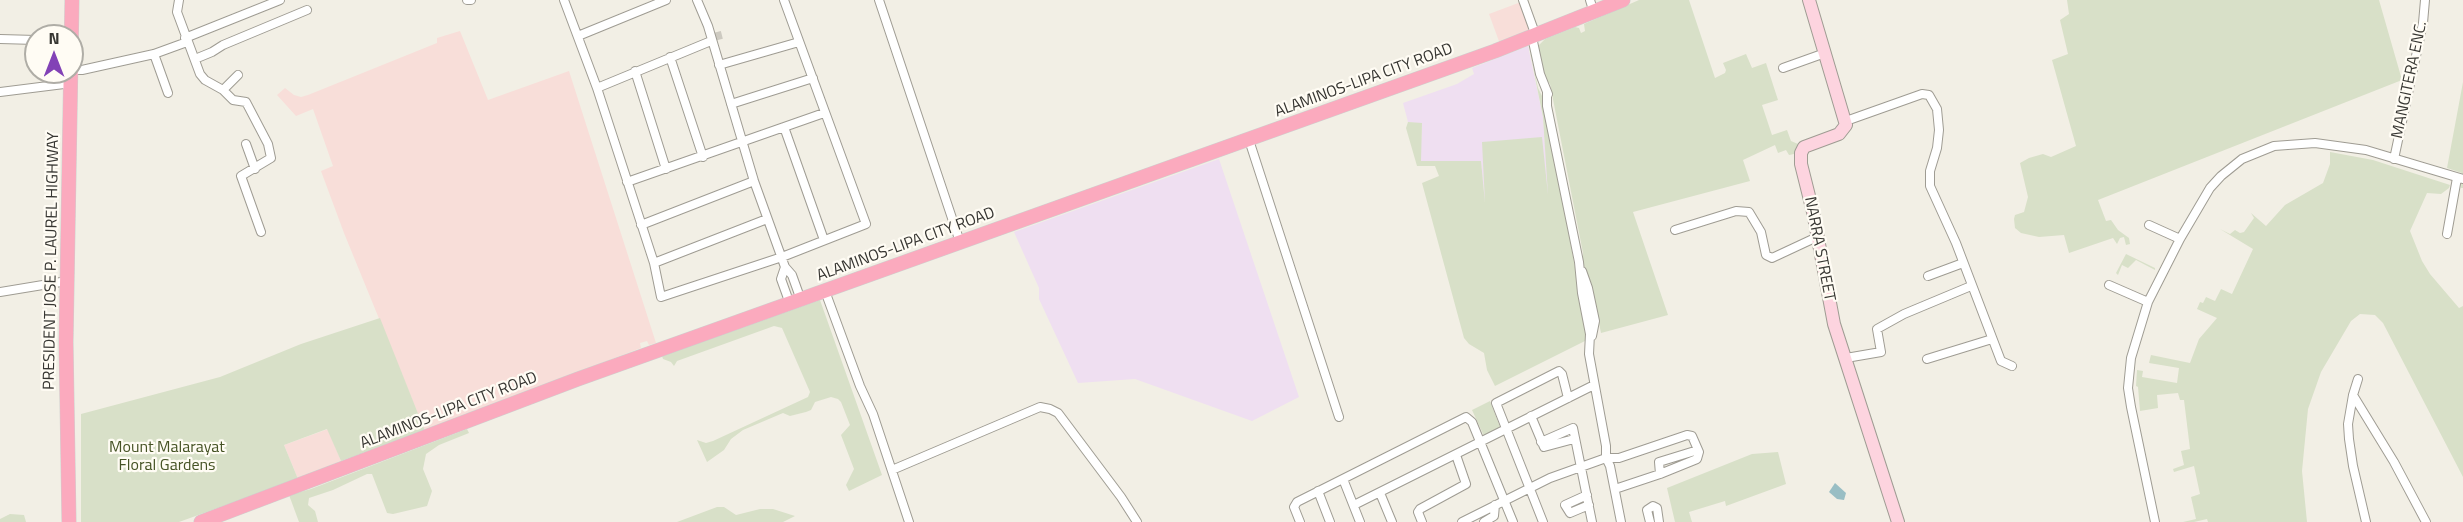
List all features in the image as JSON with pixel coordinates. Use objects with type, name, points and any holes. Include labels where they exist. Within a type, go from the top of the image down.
[{"type":"main road","name":"PRESIDENT JOSE P. LAUREL HIGHWAY","points":[[72,0],[72,24]]},
{"type":"main road","name":"ALAMINOS-LIPA CITY ROAD","points":[[201,522],[578,379],[1534,37],[1592,6],[1623,0]]},
{"type":"main road","name":"PRESIDENT JOSE P. LAUREL HIGHWAY","points":[[69,522],[66,391],[72,84]]},
{"type":"street","points":[[179,0],[177,10],[186,40],[205,80],[237,101],[244,100],[247,103],[272,154],[271,158],[245,173],[241,178],[261,232]]},
{"type":"street","points":[[84,70],[154,54],[280,0]]},
{"type":"street","points":[[564,0],[597,88],[654,263],[661,297],[782,256],[866,224],[784,0]]},
{"type":"street","points":[[578,36],[666,0]]},
{"type":"street","points":[[697,0],[716,38],[719,65],[742,143],[785,267],[781,279],[795,302]]},
{"type":"street","points":[[879,0],[960,242]]},
{"type":"street","points":[[1523,0],[1534,37],[1540,74],[1547,92],[1547,106],[1579,262],[1590,340],[1588,350],[1606,458],[1621,522]]},
{"type":"street","points":[[1809,0],[1846,121],[1922,94],[1929,95],[1936,109],[1939,130],[1937,148],[1930,171],[1930,186],[1956,243],[2001,361],[2012,366]]},
{"type":"street","name":"MANGITERA ENC.","points":[[2394,159],[2423,22],[2425,0]]},
{"type":"street","points":[[195,59],[307,10]]},
{"type":"street","points":[[597,88],[716,38]]},
{"type":"street","points":[[0,39],[24,40]]},
{"type":"street","points":[[719,65],[799,42]]},
{"type":"street","points":[[1783,68],[1825,52]]},
{"type":"street","points":[[154,54],[168,93]]},
{"type":"street","points":[[670,57],[703,157]]},
{"type":"street","points":[[635,71],[666,169]]},
{"type":"street","points":[[223,90],[238,75]]},
{"type":"street","points":[[731,104],[813,78]]},
{"type":"street","points":[[0,92],[38,84]]},
{"type":"street","points":[[627,182],[824,113]]},
{"type":"street","name":"NARRA STREET","points":[[1846,121],[1845,128],[1839,134],[1809,145],[1801,153],[1801,164],[1818,237],[1829,302],[1898,522]]},
{"type":"street","points":[[784,127],[824,240]]},
{"type":"street","points":[[1249,140],[1339,417]]},
{"type":"street","points":[[2155,522],[2134,427],[2128,388],[2133,348],[2148,302],[2180,239],[2210,188],[2221,176],[2242,159],[2259,151],[2290,143],[2331,144],[2394,159],[2460,179],[2446,234]]},
{"type":"street","points":[[246,144],[255,169]]},
{"type":"street","points":[[641,225],[754,181]]},
{"type":"street","points":[[1675,230],[1736,211],[1749,212],[1761,232],[1766,255],[1772,258],[1818,237]]},
{"type":"street","points":[[654,263],[767,219]]},
{"type":"street","points":[[2149,225],[2180,239]]},
{"type":"street","points":[[1928,276],[1963,262]]},
{"type":"street","points":[[0,292],[67,281]]},
{"type":"street","points":[[2109,285],[2148,302]]},
{"type":"street","points":[[1846,358],[1881,352],[1877,329],[1904,314],[1971,286]]},
{"type":"street","points":[[825,291],[873,414],[909,522]]},
{"type":"street","points":[[1928,359],[1992,339]]},
{"type":"street","points":[[1543,522],[1496,405],[1497,401],[1559,371],[1562,374],[1568,398]]},
{"type":"street","points":[[2358,379],[2348,424],[2354,474],[2366,522]]},
{"type":"street","points":[[1354,505],[1594,384]]},
{"type":"street","points":[[2353,395],[2394,462],[2426,522]]},
{"type":"street","points":[[892,470],[1040,408],[1050,409],[1058,413],[1137,522]]},
{"type":"street","points":[[1531,416],[1541,442],[1546,448],[1574,440],[1592,522]]},
{"type":"street","points":[[1300,522],[1295,505],[1343,478],[1463,418],[1471,419],[1513,522]]},
{"type":"street","points":[[1467,521],[1529,488],[1606,458],[1619,458],[1689,435],[1698,450],[1659,462],[1660,474],[1615,489]]},
{"type":"street","points":[[1422,522],[1418,512],[1420,508],[1466,484],[1456,455]]},
{"type":"street","points":[[1343,478],[1360,522]]},
{"type":"street","points":[[1318,491],[1330,522]]},
{"type":"street","points":[[1380,493],[1392,522]]},
{"type":"street","points":[[1587,495],[1566,503],[1566,506],[1570,513],[1589,506]]},
{"type":"street","points":[[1484,522],[1494,516],[1495,505]]},
{"type":"street","points":[[1650,522],[1647,510],[1654,506],[1659,522]]},
{"type":"shaded area","points":[[1521,2],[1531,32],[1500,44],[1489,14]]},
{"type":"shaded area","points":[[460,31],[488,100],[569,71],[656,343],[649,345],[647,341],[640,343],[641,348],[425,431],[321,171],[333,166],[313,109],[296,116],[277,95],[285,88],[294,95],[301,97],[308,95],[437,43],[437,38]]},
{"type":"shaded area","points":[[1528,46],[1543,117],[1549,201],[1485,205],[1481,161],[1420,161],[1422,124],[1408,122],[1403,103],[1457,84],[1474,74],[1472,68]]},
{"type":"shaded area","points":[[1219,159],[1299,397],[1252,421],[1135,379],[1078,383],[1039,299],[1039,288],[1014,232]]},
{"type":"shaded area","points":[[328,429],[341,461],[298,479],[284,445]]},
{"type":"green space","points":[[1639,0],[1689,0],[1715,78],[1725,73],[1723,63],[1746,54],[1752,68],[1766,63],[1778,100],[1762,105],[1772,135],[1787,130],[1791,141],[1798,144],[1794,154],[1789,155],[1786,150],[1778,153],[1775,145],[1743,160],[1750,181],[1633,212],[1668,315],[1601,333],[1591,283],[1583,265],[1583,253],[1550,84],[1544,77],[1538,46],[1545,39],[1575,27],[1579,28],[1581,33],[1585,31],[1584,24]]},
{"type":"green space","points":[[2067,0],[2379,0],[2402,80],[2098,200],[2106,221],[2111,220],[2118,230],[2129,238],[2130,244],[2126,245],[2124,237],[2120,238],[2117,244],[2113,238],[2069,253],[2064,235],[2039,237],[2021,233],[2015,228],[2014,219],[2015,215],[2024,212],[2028,197],[2020,163],[2043,154],[2051,157],[2076,146],[2052,60],[2068,54],[2060,20],[2069,14]]},
{"type":"green space","points":[[1529,47],[1538,88],[1542,96],[1575,267],[1586,331],[1585,341],[1495,386],[1487,370],[1484,353],[1464,338],[1422,183],[1439,176],[1435,166],[1417,166],[1406,128],[1408,122],[1422,123],[1421,161],[1481,161],[1485,203],[1482,142],[1542,137],[1548,195],[1543,117]]},
{"type":"green space","points":[[2463,82],[2463,188],[2461,188],[2462,173],[2447,168]]},
{"type":"green space","points":[[2330,152],[2373,160],[2450,185],[2441,194],[2427,193],[2410,231],[2430,274],[2459,308],[2463,306],[2463,477],[2383,323],[2375,315],[2360,314],[2351,321],[2321,372],[2308,409],[2302,471],[2307,522],[2208,522],[2207,519],[2183,522],[2196,519],[2191,497],[2200,494],[2194,466],[2174,472],[2173,469],[2184,465],[2181,451],[2190,449],[2184,400],[2180,400],[2178,393],[2157,395],[2158,408],[2140,411],[2138,387],[2136,386],[2137,370],[2143,371],[2142,377],[2177,383],[2179,368],[2149,363],[2151,355],[2190,363],[2199,339],[2217,318],[2197,309],[2200,302],[2203,303],[2206,297],[2215,301],[2221,289],[2232,294],[2253,249],[2220,229],[2230,234],[2235,230],[2240,233],[2244,232],[2254,218],[2251,213],[2266,226],[2285,205],[2323,183],[2330,164]]},
{"type":"green space","points":[[2126,254],[2155,270],[2136,260],[2128,268],[2122,265],[2118,275],[2116,273]]},
{"type":"green space","points":[[820,300],[882,475],[849,491],[846,485],[854,469],[841,435],[850,425],[841,402],[831,397],[815,402],[811,410],[806,412],[790,416],[783,413],[743,430],[731,439],[724,450],[707,462],[697,440],[706,443],[713,441],[808,397],[810,392],[782,328],[774,326],[677,361],[674,366],[662,356]]},
{"type":"green space","name":"Mount Malarayat Floral Gardens","points":[[380,318],[425,431],[341,461],[327,429],[284,445],[298,479],[179,522],[81,522],[81,414],[220,377],[301,344]]},
{"type":"green space","points":[[1490,401],[1500,427],[1484,436],[1472,410]]},
{"type":"green space","points":[[467,429],[469,433],[439,445],[426,454],[423,469],[432,491],[427,506],[393,514],[387,513],[372,474],[367,474],[309,498],[308,505],[315,511],[318,522],[299,522],[289,495],[311,489]]},
{"type":"green space","points":[[1778,452],[1786,484],[1726,506],[1725,501],[1689,512],[1692,522],[1675,522],[1667,488],[1752,454]]},
{"type":"green space","points":[[717,507],[724,507],[736,515],[760,509],[773,509],[795,516],[783,522],[677,522]]},
{"type":"green space","points":[[10,514],[24,515],[26,522],[0,522],[0,519]]},
{"type":"water","points":[[1835,483],[1846,493],[1844,500],[1837,499],[1829,492]]},
{"type":"tunnel","points":[[717,32],[719,40]]}]
